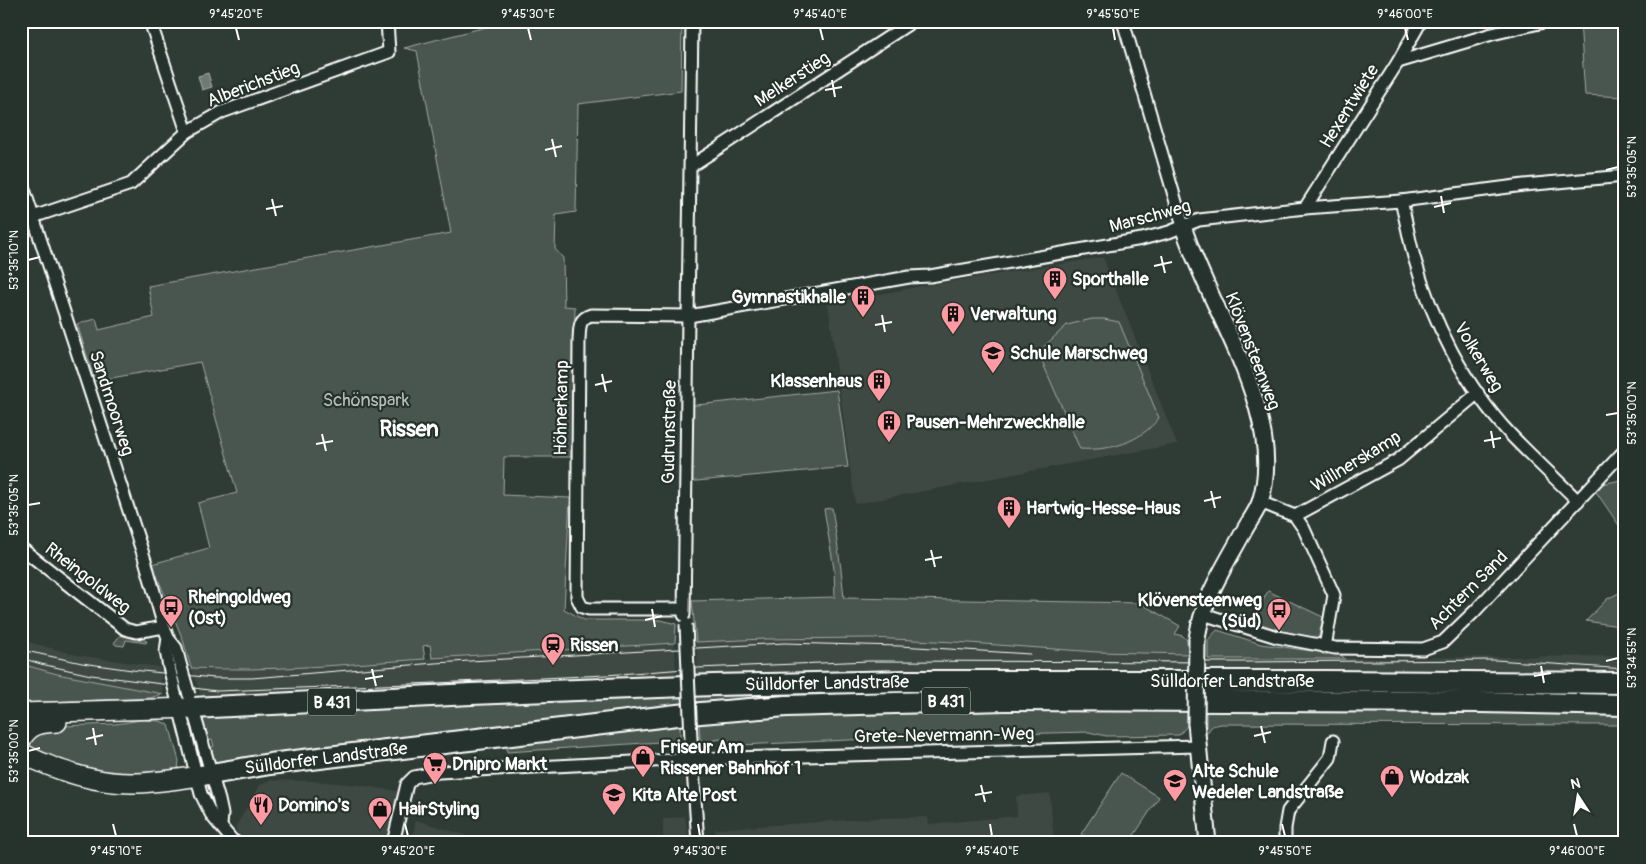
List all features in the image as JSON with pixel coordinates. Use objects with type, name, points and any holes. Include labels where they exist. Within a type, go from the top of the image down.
[{"type":"highway","name":"Sülldorfer Landstraße","points":[[184,702],[714,685],[907,681],[1325,681],[1625,684]]},
{"type":"highway","name":"Sülldorfer Landstraße","points":[[203,775],[280,763],[677,715],[779,706],[1005,700],[1480,702],[1625,705]]},
{"type":"main road","name":"B 431","points":[[21,713],[152,710],[184,702]]},
{"type":"main road","points":[[23,754],[29,728],[38,724],[114,720],[152,710]]},
{"type":"main road","name":"B 431","points":[[23,754],[66,772],[111,781],[148,782],[203,775]]},
{"type":"street","points":[[150,21],[187,132]]},
{"type":"street","name":"Alberichstieg","points":[[33,217],[131,184],[187,132],[222,112],[389,52],[387,21]]},
{"type":"street","name":"Gudrunstraße","points":[[692,21],[689,316],[683,609],[686,624],[691,759],[698,843]]},
{"type":"street","name":"Melkerstieg","points":[[691,166],[913,21]]},
{"type":"street","name":"Klövensteenweg","points":[[1123,21],[1183,226],[1242,364],[1263,428],[1266,470],[1260,502],[1211,594],[1203,614],[1197,639],[1196,723],[1208,843]]},
{"type":"street","name":"Hexentwiete","points":[[1305,208],[1398,62],[1421,21]]},
{"type":"street","points":[[1398,62],[1492,34],[1548,21]]},
{"type":"street","name":"Marschweg","points":[[689,316],[909,277],[930,276],[1142,239],[1200,220],[1305,208],[1401,202],[1524,185],[1625,176]]},
{"type":"street","name":"Sandmoorweg","points":[[21,180],[142,551],[168,638],[166,650],[175,667],[184,702]]},
{"type":"street","name":"Volkerweg","points":[[1401,202],[1415,258],[1434,312],[1454,353],[1478,393],[1509,433],[1578,501]]},
{"type":"street","name":"Höhnerkamp","points":[[683,609],[594,609],[585,608],[580,605],[576,592],[580,323],[584,317],[591,315],[689,316]]},
{"type":"street","name":"Willnerskamp","points":[[1295,516],[1398,460],[1478,393]]},
{"type":"street","name":"Achtern Sand","points":[[1203,614],[1277,637],[1326,647],[1423,649],[1443,642],[1475,611],[1578,501],[1622,458]]},
{"type":"street","points":[[1260,502],[1295,516],[1304,529],[1334,595],[1326,647]]},
{"type":"street","name":"Rheingoldweg","points":[[21,548],[125,629],[136,632],[164,627]]},
{"type":"street","points":[[184,702],[203,775],[205,804],[212,816],[232,840],[237,843]]},
{"type":"street","points":[[184,702],[203,775],[222,814],[221,825]]},
{"type":"street","points":[[1285,843],[1288,811],[1330,758],[1333,741]]},
{"type":"street","name":"Grete-Nevermann-Weg","points":[[393,843],[407,784],[414,777],[439,772],[691,759],[1198,746]]},
{"type":"shaded area","points":[[208,73],[212,87],[202,90],[198,76]]},
{"type":"shaded area","name":"Schule Marschweg","points":[[1103,257],[1177,444],[855,504],[828,304],[916,287]]},
{"type":"shaded area","points":[[871,638],[1097,652],[1188,654],[1188,675],[852,676],[838,672],[698,676],[696,642]]},
{"type":"shaded area","points":[[21,640],[77,655],[160,667],[163,694],[57,674],[21,664]]},
{"type":"shaded area","points":[[675,643],[676,676],[279,695],[201,696],[191,668],[228,670],[274,668]]},
{"type":"shaded area","points":[[1625,656],[1625,675],[1492,671],[1208,674],[1208,659]]},
{"type":"shaded area","points":[[270,780],[314,781],[360,785],[397,791],[398,795],[387,843],[254,843],[236,832],[236,826],[259,786]]},
{"type":"shaded area","points":[[1050,793],[1054,843],[716,843],[715,829],[875,818],[928,817],[929,824],[1017,816],[1016,796]]},
{"type":"shaded area","points":[[685,816],[689,843],[585,843],[663,837],[663,819]]},
{"type":"shaded area","points":[[416,820],[465,835],[465,843],[411,843]]},
{"type":"green space","name":"Schönspark","points":[[490,21],[682,21],[681,91],[578,104],[576,212],[556,215],[555,249],[563,258],[564,306],[575,307],[571,457],[504,457],[503,495],[570,498],[564,609],[584,620],[661,620],[676,624],[675,643],[432,658],[430,645],[423,646],[425,659],[279,668],[191,668],[183,640],[152,564],[209,548],[198,503],[237,493],[200,362],[95,381],[77,324],[96,319],[99,330],[154,317],[148,286],[451,233],[417,51],[404,48],[490,26]]},
{"type":"green space","points":[[1580,21],[1625,21],[1625,97],[1585,95]]},
{"type":"green space","points":[[1092,319],[1119,322],[1159,418],[1142,434],[1123,444],[1102,449],[1080,449],[1038,352],[1067,325]]},
{"type":"green space","points":[[837,390],[848,467],[686,482],[687,406]]},
{"type":"green space","points":[[1625,480],[1625,534],[1592,486]]},
{"type":"green space","points":[[832,508],[844,598],[1140,603],[1180,626],[1175,634],[1183,636],[1187,640],[1188,654],[1097,652],[871,638],[696,642],[692,601],[835,597],[834,569],[824,509]]},
{"type":"green space","points":[[1625,590],[1625,627],[1586,621],[1607,599]]},
{"type":"green space","points":[[1268,591],[1323,617],[1318,640],[1252,621]]},
{"type":"green space","points":[[1217,630],[1261,644],[1341,655],[1345,659],[1208,659],[1208,640]]},
{"type":"green space","points":[[121,634],[147,641],[146,643],[126,640],[124,646],[116,645],[114,643]]},
{"type":"green space","points":[[21,664],[57,674],[163,694],[150,698],[21,703]]},
{"type":"green space","points":[[1006,688],[997,695],[219,764],[213,759],[210,748],[214,746],[212,740],[208,741],[202,723],[204,717],[208,715],[560,697]]},
{"type":"green space","points":[[1206,707],[1528,712],[1625,716],[1625,725],[1221,724],[1212,726],[1206,734]]},
{"type":"green space","points":[[1187,709],[1187,726],[1179,735],[1106,736],[1089,732],[934,736],[741,745],[721,739],[703,742],[700,739],[699,723],[882,711]]},
{"type":"green space","points":[[141,720],[160,721],[169,725],[179,761],[178,769],[118,774],[83,769],[30,750],[28,746],[38,727],[116,724]]},
{"type":"green space","points":[[680,722],[680,740],[675,741],[507,752],[507,743]]},
{"type":"green space","points":[[1121,773],[1159,797],[1129,843],[1095,843],[1081,834]]},
{"type":"tram line","points":[[21,650],[82,663],[215,678],[252,678],[435,663],[784,643],[900,646],[1030,654]]},
{"type":"tram line","points":[[21,658],[91,675],[217,691],[436,683],[606,675],[698,668],[869,661],[1239,662],[1496,660],[1625,669]]},
{"type":"place","name":"Sporthalle","points":[[1055,300]]},
{"type":"place","name":"Gymnastikhalle","points":[[863,318]]},
{"type":"place","name":"Verwaltung","points":[[953,335]]},
{"type":"place","name":"Schule Marschweg","points":[[993,374]]},
{"type":"place","name":"Klassenhaus","points":[[879,402]]},
{"type":"place","name":"Pausen-Mehrzweckhalle","points":[[889,443]]},
{"type":"place","name":"Hartwig-Hesse-Haus","points":[[1009,529]]},
{"type":"place","name":"Rheingoldweg (Ost)","points":[[171,628]]},
{"type":"place","name":"Klövensteenweg (Süd)","points":[[1279,631]]},
{"type":"place","name":"Rissen","points":[[553,666]]},
{"type":"place","name":"Friseur Am Rissener Bahnhof 1","points":[[643,778]]},
{"type":"place","name":"Dnipro Markt","points":[[435,785]]},
{"type":"place","name":"Wodzak","points":[[1392,798]]},
{"type":"place","name":"Alte Schule Wedeler Landstraße","points":[[1175,802]]},
{"type":"place","name":"Kita Alte Post","points":[[614,816]]},
{"type":"place","name":"Domino's","points":[[261,826]]},
{"type":"place","name":"HairStyling","points":[[380,830]]},
{"type":"district","name":"Rissen","points":[[409,428]]}]
